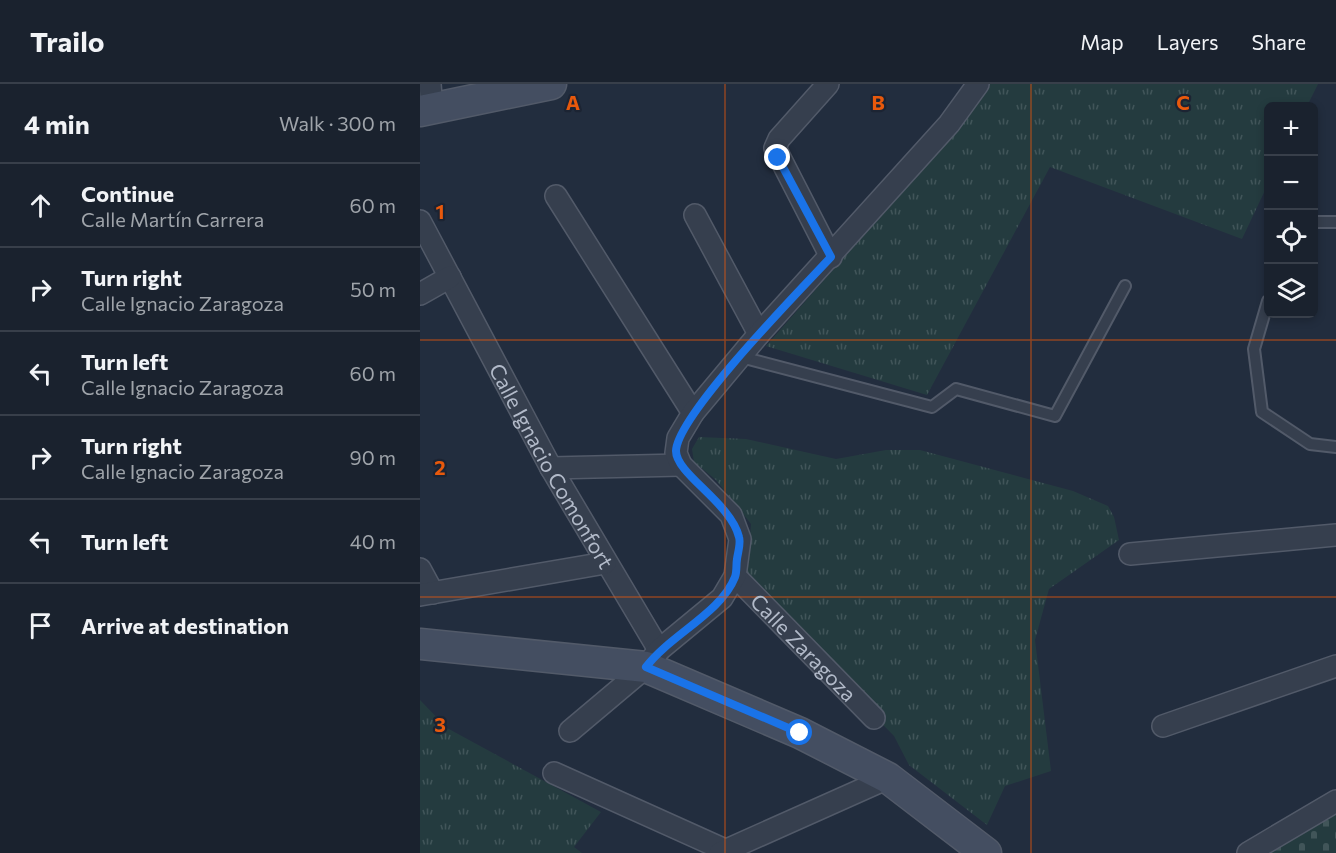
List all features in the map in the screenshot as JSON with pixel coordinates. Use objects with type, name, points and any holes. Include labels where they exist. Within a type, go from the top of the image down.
[{"type":"street","points":[[427,101],[551,84]]},
{"type":"street","points":[[828,84],[779,138],[775,148],[831,257]]},
{"type":"street","points":[[570,730],[722,598],[735,576],[740,539],[730,515],[681,465],[676,453],[678,438],[693,413],[759,334],[949,124],[978,84]]},
{"type":"street","points":[[556,196],[693,413]]},
{"type":"street","points":[[695,215],[759,334]]},
{"type":"street","name":"Calle Ignacio Comonfort","points":[[420,221],[551,468],[605,563],[653,659]]},
{"type":"street","points":[[420,294],[450,277]]},
{"type":"street","points":[[551,468],[681,465]]},
{"type":"street","points":[[1130,554],[1336,535]]},
{"type":"street","points":[[420,569],[426,594],[605,563]]},
{"type":"street","name":"Calle Zaragoza","points":[[735,576],[874,718]]},
{"type":"street","points":[[420,644],[653,659],[888,778],[986,853]]},
{"type":"street","points":[[1163,726],[1336,666]]},
{"type":"street","points":[[554,773],[723,852],[888,778]]},
{"type":"street","points":[[1248,853],[1336,801]]},
{"type":"lane","points":[[1318,222],[1336,222]]},
{"type":"lane","points":[[741,357],[932,407],[956,389],[1055,416],[1125,286]]},
{"type":"lane","points":[[1264,318],[1254,349],[1262,412],[1310,444],[1336,447]]},
{"type":"green space","points":[[988,84],[1318,84],[1309,102],[1264,102],[1264,192],[1242,239],[1050,167],[927,395],[766,346],[957,129]]},
{"type":"green space","points":[[699,437],[746,439],[836,459],[886,450],[920,450],[1073,491],[1108,506],[1114,517],[1119,540],[1049,589],[1035,640],[1051,771],[1005,786],[987,825],[909,765],[894,736],[746,585],[751,524],[716,480],[694,462],[692,449]]},
{"type":"green space","points":[[420,700],[447,728],[601,812],[574,847],[582,853],[420,853]]},
{"type":"green space","points":[[1336,812],[1336,853],[1268,853]]},
{"type":"route","points":[[778,158],[831,257],[759,334],[693,413],[678,438],[676,453],[681,465],[730,515],[740,539],[735,576],[722,598],[659,650],[646,667],[709,692],[800,733]]}]
